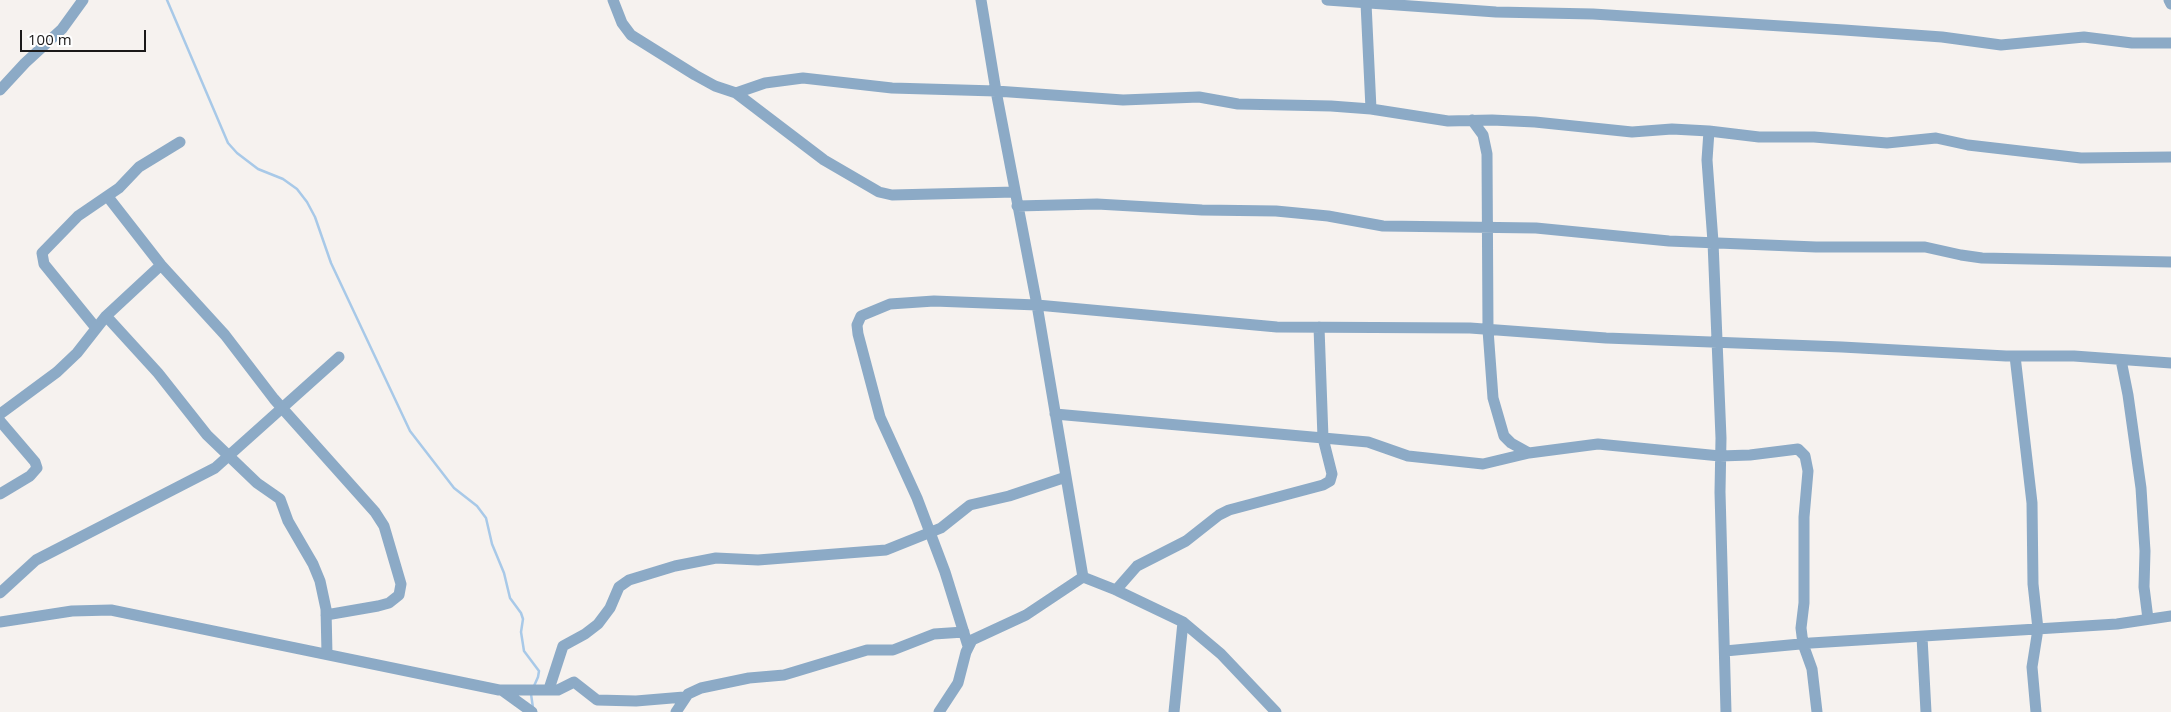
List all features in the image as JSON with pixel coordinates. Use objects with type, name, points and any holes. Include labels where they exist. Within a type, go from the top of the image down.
[{"type":"street","points":[[0,90],[25,63],[62,29],[83,0]]},
{"type":"street","points":[[613,0],[622,23],[631,35],[695,75],[715,86],[736,93],[824,160],[879,192],[892,195],[1015,192]]},
{"type":"street","points":[[982,0],[996,90],[1037,305],[1083,577]]},
{"type":"street","points":[[1327,0],[1785,26],[1942,37],[2001,45],[2084,36],[2132,43],[2171,44]]},
{"type":"street","points":[[2169,0],[2171,4]]},
{"type":"street","points":[[1366,3],[1371,109]]},
{"type":"street","points":[[736,93],[764,82],[796,78],[892,88],[996,90],[1123,100],[1199,97],[1238,104],[1371,109],[1448,121],[1535,122],[1632,132],[1672,129],[1758,137],[1814,137],[1878,143],[1936,138],[1968,144],[2081,158],[2171,157]]},
{"type":"street","points":[[1472,120],[1481,131],[1486,147],[1488,330],[1492,393],[1502,431],[1507,440],[1529,453]]},
{"type":"street","points":[[1709,131],[1708,160],[1713,242],[1720,456],[1726,712]]},
{"type":"street","points":[[96,328],[44,264],[41,257],[42,254],[85,210],[108,197],[139,167],[180,142]]},
{"type":"street","points":[[108,197],[161,265],[225,335],[282,408],[380,518],[389,538],[400,584],[399,595],[389,603],[326,615]]},
{"type":"street","points":[[1017,206],[1097,204],[1202,210],[1276,211],[1328,216],[1383,226],[1488,226],[1575,230],[1612,236],[1816,247],[1925,247],[1982,258],[2171,262]]},
{"type":"street","points":[[0,414],[57,372],[77,353],[106,316],[161,265]]},
{"type":"street","points":[[939,712],[958,682],[968,646],[917,498],[880,417],[858,334],[858,320],[871,310],[899,303],[934,301],[1037,305],[1258,326],[1430,326],[1606,338],[2015,356],[2074,356],[2171,363]]},
{"type":"street","points":[[106,316],[158,373],[207,435],[257,483],[274,494],[283,503],[288,521],[313,564],[320,581],[326,615],[327,654]]},
{"type":"street","points":[[1116,590],[1137,566],[1186,541],[1219,515],[1229,510],[1327,484],[1332,474],[1323,438],[1319,327]]},
{"type":"street","points":[[2015,356],[2032,504],[2033,584],[2038,630],[2032,667],[2036,712]]},
{"type":"street","points":[[0,593],[36,560],[210,471],[230,457],[338,357]]},
{"type":"street","points":[[2121,360],[2127,386],[2141,488],[2145,552],[2144,587],[2148,619]]},
{"type":"street","points":[[1055,414],[1368,442],[1408,456],[1483,464],[1529,453],[1610,444],[1630,448],[1720,456],[1750,455],[1792,448],[1801,451],[1805,456],[1808,471],[1804,517],[1804,603],[1801,620],[1803,644],[1812,669],[1817,712]]},
{"type":"street","points":[[0,421],[35,462],[37,468],[30,476],[0,494]]},
{"type":"street","points":[[549,689],[564,646],[598,624],[610,608],[621,585],[638,576],[675,566],[724,557],[758,560],[886,550],[945,526],[970,505],[1009,496],[1066,477]]},
{"type":"street","points":[[1083,577],[1116,590],[1183,622],[1221,654],[1276,712]]},
{"type":"street","points":[[968,646],[980,636],[1026,615],[1083,577]]},
{"type":"street","points":[[0,622],[72,610],[111,610],[327,654],[447,681],[503,691],[558,690],[574,682],[596,700],[636,701],[684,697],[701,688],[749,678],[784,675],[860,652],[894,650],[934,634],[964,632]]},
{"type":"street","points":[[1725,652],[1803,644],[2117,624],[2171,616]]},
{"type":"street","points":[[1174,712],[1183,622]]},
{"type":"street","points":[[1922,637],[1926,712]]},
{"type":"street","points":[[503,691],[532,712]]},
{"type":"street","points":[[676,712],[684,697]]},
{"type":"waterway","points":[[167,0],[228,143],[237,153],[258,169],[283,179],[297,189],[307,202],[315,217],[331,263],[410,431],[454,488],[477,506],[486,518],[492,544],[504,573],[510,598],[523,619],[521,632],[524,651],[539,671],[534,686]]},
{"type":"waterway","points":[[531,694],[533,708]]}]
